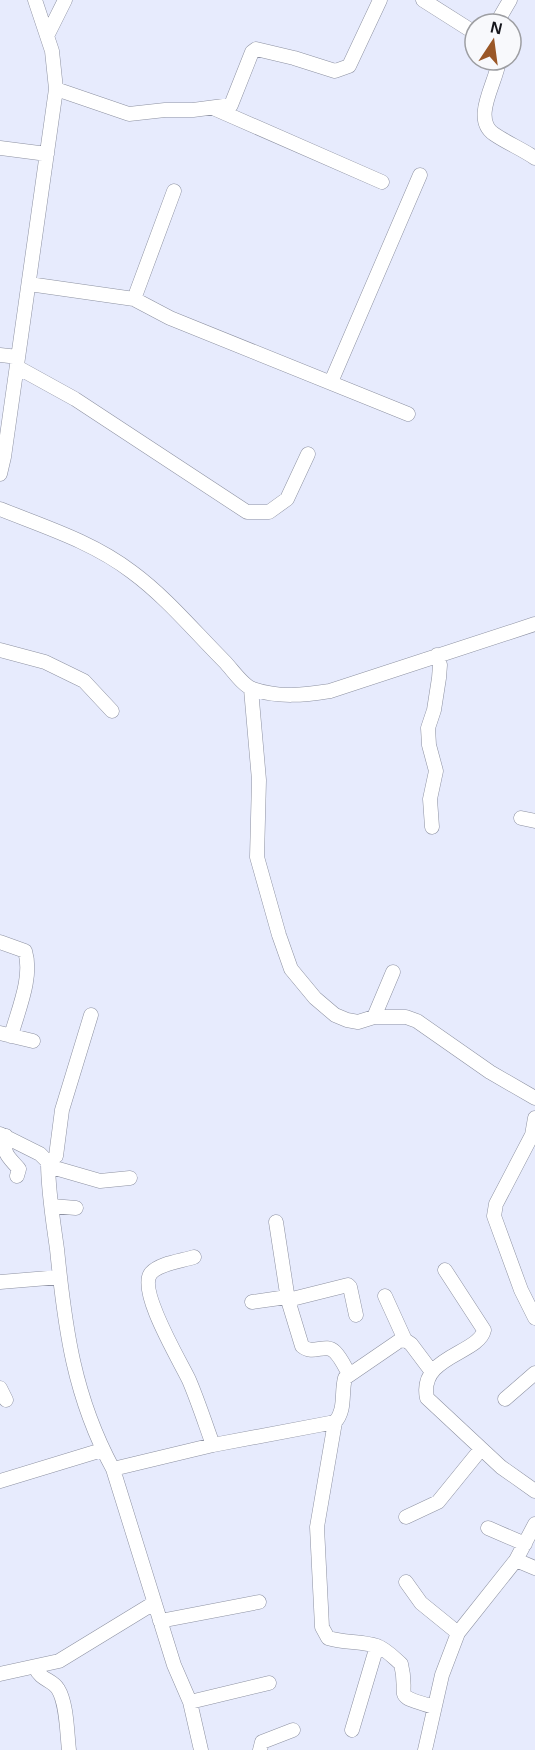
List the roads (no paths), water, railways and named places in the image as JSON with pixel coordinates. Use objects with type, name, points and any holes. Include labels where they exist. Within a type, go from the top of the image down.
[{"type":"street","points":[[0,474],[56,89],[52,51],[35,0]]},
{"type":"street","points":[[47,36],[65,0]]},
{"type":"street","points":[[56,89],[129,114],[231,105],[252,52],[256,48],[335,72],[349,66],[381,0]]},
{"type":"street","points":[[423,0],[463,25]]},
{"type":"street","points":[[496,72],[484,118],[486,126],[496,135],[535,158]]},
{"type":"street","points":[[212,108],[382,182]]},
{"type":"street","points":[[0,148],[47,154]]},
{"type":"street","points":[[331,382],[420,175]]},
{"type":"street","points":[[134,299],[174,191]]},
{"type":"street","points":[[29,284],[134,299],[170,318],[408,414]]},
{"type":"street","points":[[0,355],[18,362],[247,513],[269,512],[287,499],[308,454]]},
{"type":"street","points":[[0,509],[79,541],[131,571],[152,588],[251,689],[280,695],[302,696],[330,691],[535,624]]},
{"type":"street","points":[[0,650],[45,662],[84,681],[112,711]]},
{"type":"street","points":[[432,827],[430,799],[436,771],[429,745],[428,728],[434,710],[439,678],[440,665],[437,655]]},
{"type":"street","points":[[251,689],[259,780],[257,857],[291,969],[315,998],[334,1015],[358,1022],[374,1017],[406,1017],[417,1021],[490,1072],[535,1098]]},
{"type":"street","points":[[521,818],[535,821]]},
{"type":"street","points":[[0,942],[25,951],[28,962],[27,975],[6,1034],[33,1041]]},
{"type":"street","points":[[374,1017],[393,972]]},
{"type":"street","points":[[48,1164],[56,1156],[62,1110],[91,1015]]},
{"type":"street","points":[[535,1118],[533,1136],[496,1204],[494,1216],[521,1290],[535,1318]]},
{"type":"street","points":[[3,1135],[40,1154],[48,1164],[60,1277],[74,1371],[83,1403],[102,1450],[113,1469],[174,1665],[190,1702],[201,1750]]},
{"type":"street","points":[[3,1135],[7,1157],[19,1169],[17,1176]]},
{"type":"street","points":[[48,1164],[100,1181],[130,1179]]},
{"type":"street","points":[[52,1206],[76,1208]]},
{"type":"street","points":[[276,1222],[288,1298],[302,1346],[311,1351],[331,1349],[349,1374]]},
{"type":"street","points":[[194,1257],[158,1268],[150,1274],[147,1282],[158,1317],[190,1382],[213,1445]]},
{"type":"street","points":[[445,1270],[484,1330],[482,1337],[446,1360],[432,1372],[426,1386],[427,1398],[501,1467],[535,1491]]},
{"type":"street","points":[[0,1282],[60,1277]]},
{"type":"street","points":[[252,1302],[288,1298],[348,1286],[356,1315]]},
{"type":"street","points":[[385,1296],[405,1340],[411,1344],[432,1372]]},
{"type":"street","points":[[405,1340],[392,1345],[349,1374],[343,1385],[340,1416],[335,1422],[316,1540],[322,1627],[328,1638],[377,1646],[401,1664],[403,1694],[406,1698],[434,1707]]},
{"type":"street","points":[[505,1399],[535,1373]]},
{"type":"street","points":[[113,1469],[213,1445],[335,1422]]},
{"type":"street","points":[[406,1517],[438,1502],[481,1449]]},
{"type":"street","points":[[0,1481],[102,1450]]},
{"type":"street","points":[[425,1750],[442,1676],[458,1633],[516,1560],[535,1524]]},
{"type":"street","points":[[488,1528],[525,1544]]},
{"type":"street","points":[[516,1560],[535,1568]]},
{"type":"street","points":[[406,1582],[421,1604],[458,1633]]},
{"type":"street","points":[[160,1621],[259,1602]]},
{"type":"street","points":[[0,1674],[59,1661],[154,1603]]},
{"type":"street","points":[[352,1730],[377,1646]]},
{"type":"street","points":[[35,1667],[40,1677],[57,1686],[59,1690],[63,1702],[69,1750]]},
{"type":"street","points":[[190,1702],[269,1683]]},
{"type":"street","points":[[260,1750],[262,1742],[267,1738],[293,1730]]}]
